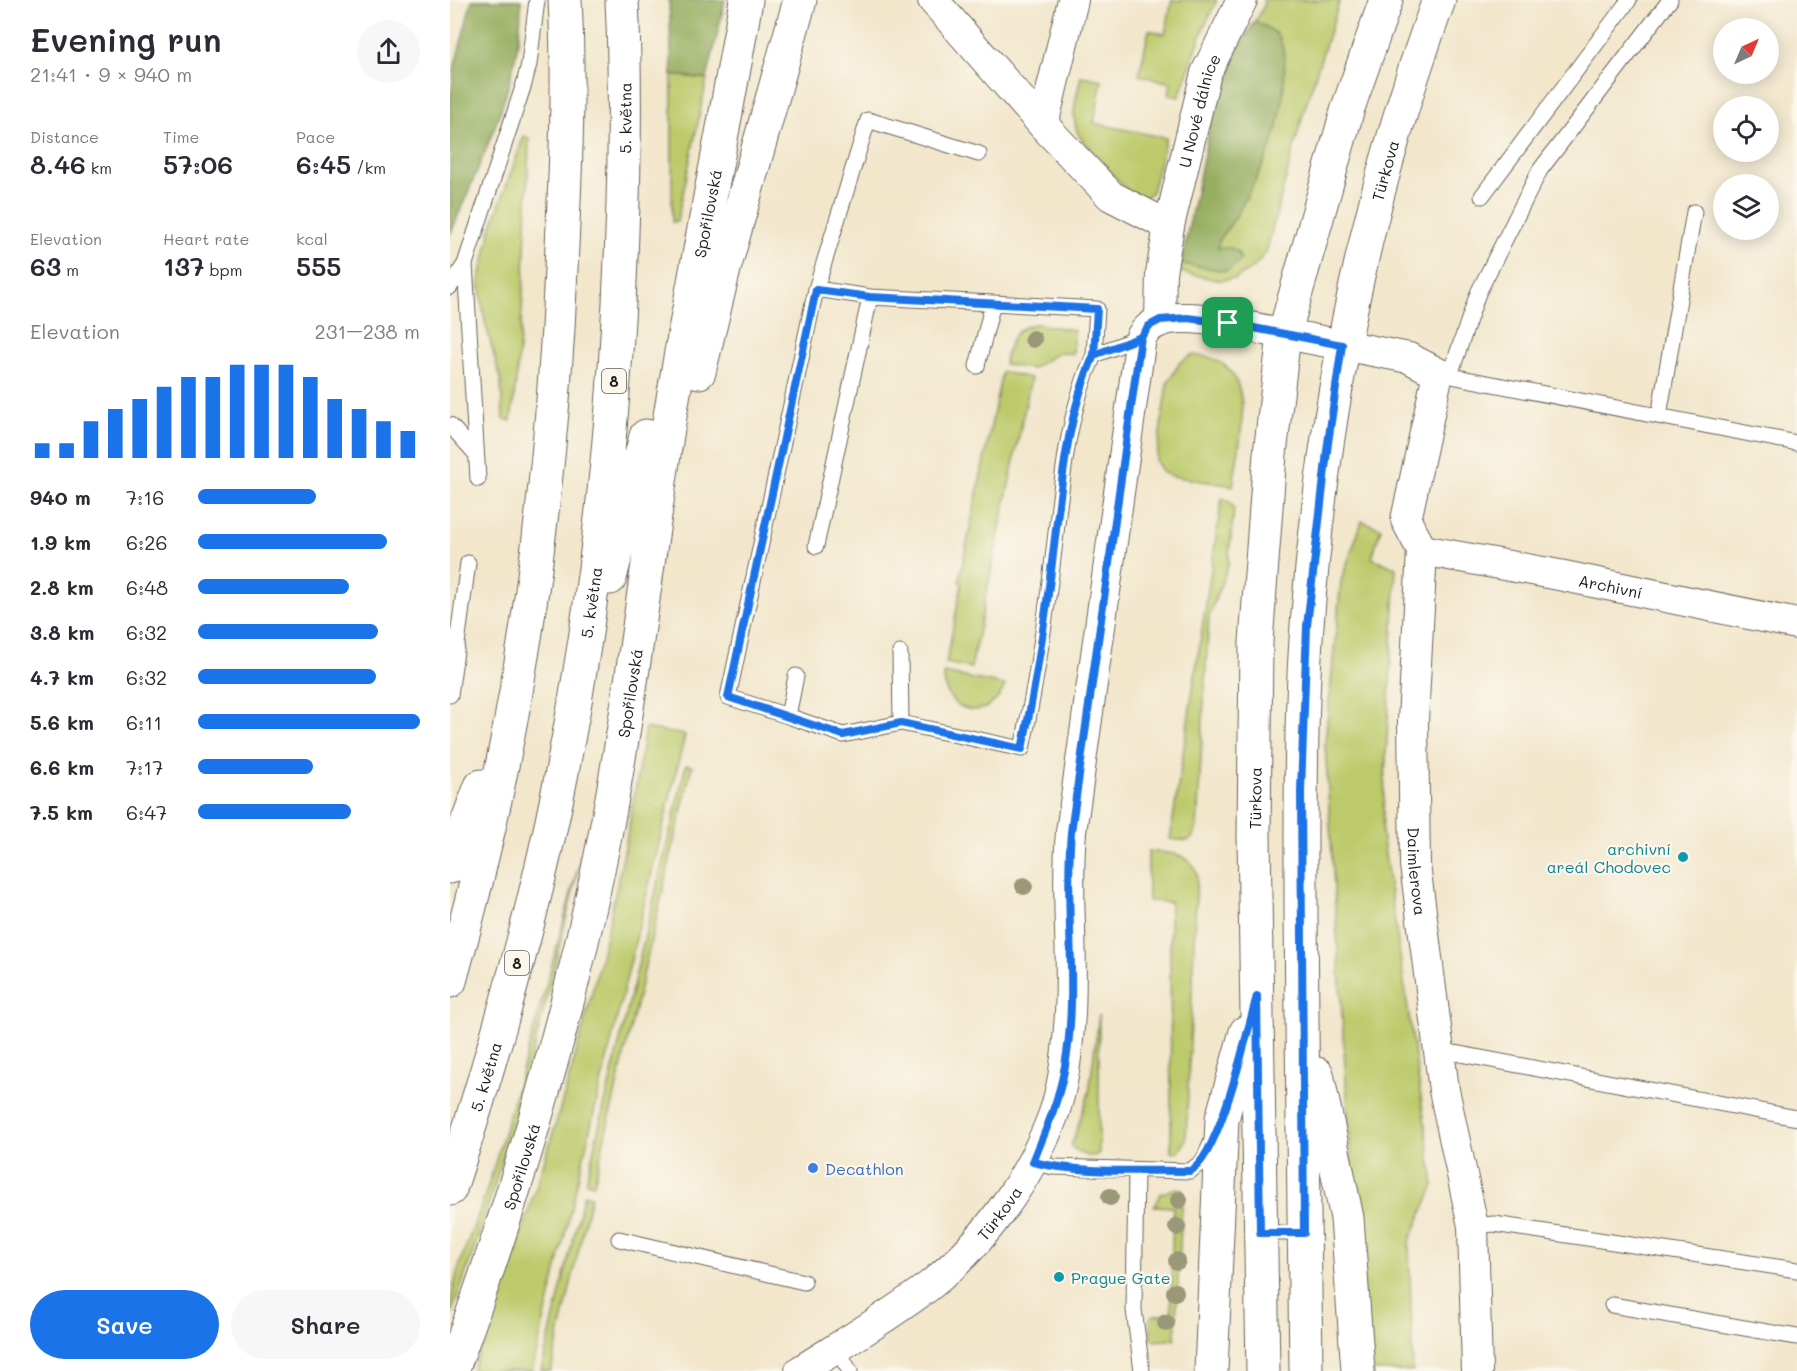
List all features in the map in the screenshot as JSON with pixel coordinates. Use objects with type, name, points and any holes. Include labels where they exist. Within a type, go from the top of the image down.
[{"type":"main road","points":[[450,981],[471,907],[513,704],[535,574],[553,417],[566,183],[565,0]]},
{"type":"main road","name":"5. května","points":[[450,1188],[517,965],[544,855],[569,734],[594,573],[617,338],[624,177],[622,0]]},
{"type":"main road","points":[[569,734],[641,464],[699,160],[744,0]]},
{"type":"main road","name":"Spořilovská","points":[[452,1371],[515,1190],[553,1061],[598,869],[626,723],[673,399],[744,0]]},
{"type":"main road","points":[[626,723],[699,371],[724,269],[800,0]]},
{"type":"main road","name":"Türkova","points":[[1263,1371],[1254,836],[1256,642],[1269,465],[1284,335],[1344,120],[1386,0]]},
{"type":"main road","name":"Türkova","points":[[1306,1371],[1301,791],[1307,626],[1342,345],[1364,249],[1415,64],[1439,0]]},
{"type":"main road","points":[[450,867],[513,704]]},
{"type":"main road","points":[[1210,1371],[1222,1119],[1257,996]]},
{"type":"main road","points":[[1302,1002],[1347,1218],[1358,1371]]},
{"type":"street","points":[[933,0],[1043,125],[1111,196],[1169,226]]},
{"type":"street","points":[[1043,125],[1073,0]]},
{"type":"street","name":"U Nové dálnice","points":[[1151,329],[1169,226],[1206,73],[1242,0]]},
{"type":"street","points":[[1151,329],[1187,318],[1214,320],[1409,358],[1444,374],[1406,520],[1422,550]]},
{"type":"street","name":"Türkova","points":[[800,1371],[843,1360],[894,1310],[950,1268],[1002,1208],[1033,1162],[1053,1114],[1065,1066],[1070,1024],[1067,867],[1071,832],[1151,329]]},
{"type":"street","name":"Archivní","points":[[1422,550],[1559,575],[1797,624]]},
{"type":"street","name":"Daimlerova","points":[[1422,550],[1413,721],[1412,789],[1415,865],[1444,1090],[1473,1226],[1476,1371]]},
{"type":"lane","points":[[450,287],[465,264],[524,84],[537,0]]},
{"type":"lane","points":[[1482,196],[1628,0]]},
{"type":"lane","points":[[1670,0],[1540,170],[1478,293],[1444,374],[1797,442]]},
{"type":"lane","points":[[816,290],[870,297],[1097,309],[1094,355],[1084,378],[1067,442],[1039,671],[1022,749],[901,723],[843,735],[728,697],[816,290],[868,120],[979,154]]},
{"type":"lane","points":[[1659,416],[1694,212]]},
{"type":"lane","points":[[465,264],[478,478]]},
{"type":"lane","points":[[816,546],[870,297]]},
{"type":"lane","points":[[977,366],[993,303]]},
{"type":"lane","points":[[1094,355],[1151,329]]},
{"type":"lane","points":[[450,425],[476,454]]},
{"type":"lane","points":[[450,576],[467,570],[450,695]]},
{"type":"lane","points":[[900,653],[901,723]]},
{"type":"lane","points":[[788,716],[796,676]]},
{"type":"lane","points":[[1439,1050],[1797,1118]]},
{"type":"lane","points":[[1033,1162],[1053,1167],[1190,1171],[1197,1168],[1203,1161],[1222,1119]]},
{"type":"lane","points":[[1136,1170],[1134,1310],[1142,1371]]},
{"type":"lane","points":[[1473,1226],[1494,1224],[1797,1270]]},
{"type":"lane","points":[[1260,1233],[1304,1233]]},
{"type":"lane","points":[[619,1239],[804,1282]]},
{"type":"lane","points":[[1612,1305],[1797,1337]]},
{"type":"green space","points":[[472,0],[521,0],[519,31],[515,61],[507,91],[486,150],[450,235],[450,103],[455,65]]},
{"type":"green space","points":[[669,0],[725,0],[707,79],[672,75]]},
{"type":"green space","points":[[1172,0],[1217,0],[1204,27],[1179,97],[1169,95],[1171,83],[1139,75],[1149,30],[1165,34]]},
{"type":"green space","points":[[1263,0],[1340,0],[1303,114],[1266,253],[1253,268],[1235,279],[1217,280],[1179,272],[1181,264],[1227,271],[1217,248],[1218,241],[1236,217],[1273,141],[1280,114],[1284,74],[1276,33],[1255,21],[1264,6]]},
{"type":"green space","points":[[1255,21],[1278,36],[1282,46],[1285,72],[1279,118],[1269,150],[1246,198],[1219,243],[1218,248],[1231,248],[1238,252],[1241,260],[1227,271],[1181,264],[1216,97],[1229,63]]},
{"type":"green space","points":[[672,75],[707,79],[677,222],[672,222]]},
{"type":"green space","points":[[1081,76],[1102,80],[1094,123],[1166,138],[1152,192],[1143,199],[1133,197],[1079,136],[1074,114]]},
{"type":"green space","points":[[524,136],[529,138],[522,316],[511,421],[503,419],[501,381],[485,322],[479,283],[491,229]]},
{"type":"green space","points":[[1038,324],[1074,330],[1073,354],[1059,352],[1032,369],[1004,364],[1010,343],[1018,332],[1030,325]]},
{"type":"green space","points":[[1192,355],[1215,359],[1230,370],[1238,385],[1242,404],[1242,425],[1233,486],[1171,476],[1163,473],[1156,461],[1167,384],[1180,362]]},
{"type":"green space","points":[[1002,372],[1031,378],[971,668],[946,663],[962,583],[959,582]]},
{"type":"green space","points":[[1222,498],[1230,502],[1234,508],[1228,566],[1209,616],[1197,827],[1193,837],[1188,841],[1170,839]]},
{"type":"green space","points":[[1362,521],[1381,528],[1372,558],[1396,568],[1382,834],[1434,1185],[1409,1243],[1413,1371],[1364,1371],[1325,743],[1341,581]]},
{"type":"green space","points":[[944,673],[1005,685],[998,698],[989,706],[979,710],[968,709],[958,705],[951,698],[945,687]]},
{"type":"green space","points":[[645,728],[685,735],[532,1371],[472,1371],[527,1215],[576,1054],[616,892]]},
{"type":"green space","points":[[686,765],[692,766],[594,1184],[586,1182]]},
{"type":"green space","points":[[1148,851],[1183,857],[1189,861],[1197,873],[1186,1140],[1179,1152],[1171,1152],[1170,902],[1148,901]]},
{"type":"green space","points":[[581,856],[523,1089],[489,1204],[450,1318],[454,1284],[484,1200]]},
{"type":"green space","points":[[1099,1015],[1099,1153],[1088,1156],[1071,1146],[1089,1093]]},
{"type":"green space","points":[[1176,1188],[1183,1189],[1175,1339],[1155,1341],[1151,1338],[1150,1318],[1154,1315],[1171,1314],[1173,1207],[1154,1206],[1160,1194]]},
{"type":"green space","points":[[584,1194],[591,1196],[551,1371],[541,1371]]},
{"type":"place","name":"archivní areál Chodovec","points":[[1683,857]]},
{"type":"place","name":"Decathlon","points":[[813,1168]]},
{"type":"place","name":"Prague Gate","points":[[1059,1277]]},
{"type":"route","points":[[1228,323],[1187,318],[1160,320],[1149,326],[1141,337],[1094,355],[1084,378],[1067,442],[1039,671],[1022,749],[901,723],[843,735],[728,697],[816,290],[870,297],[1097,309],[1094,355],[1141,337],[1091,679],[1067,867],[1070,1024],[1065,1066],[1053,1114],[1033,1162],[1053,1167],[1190,1171],[1197,1168],[1203,1161],[1222,1119],[1257,996],[1260,1233],[1304,1233],[1301,791],[1307,626],[1342,345],[1228,323]]}]
